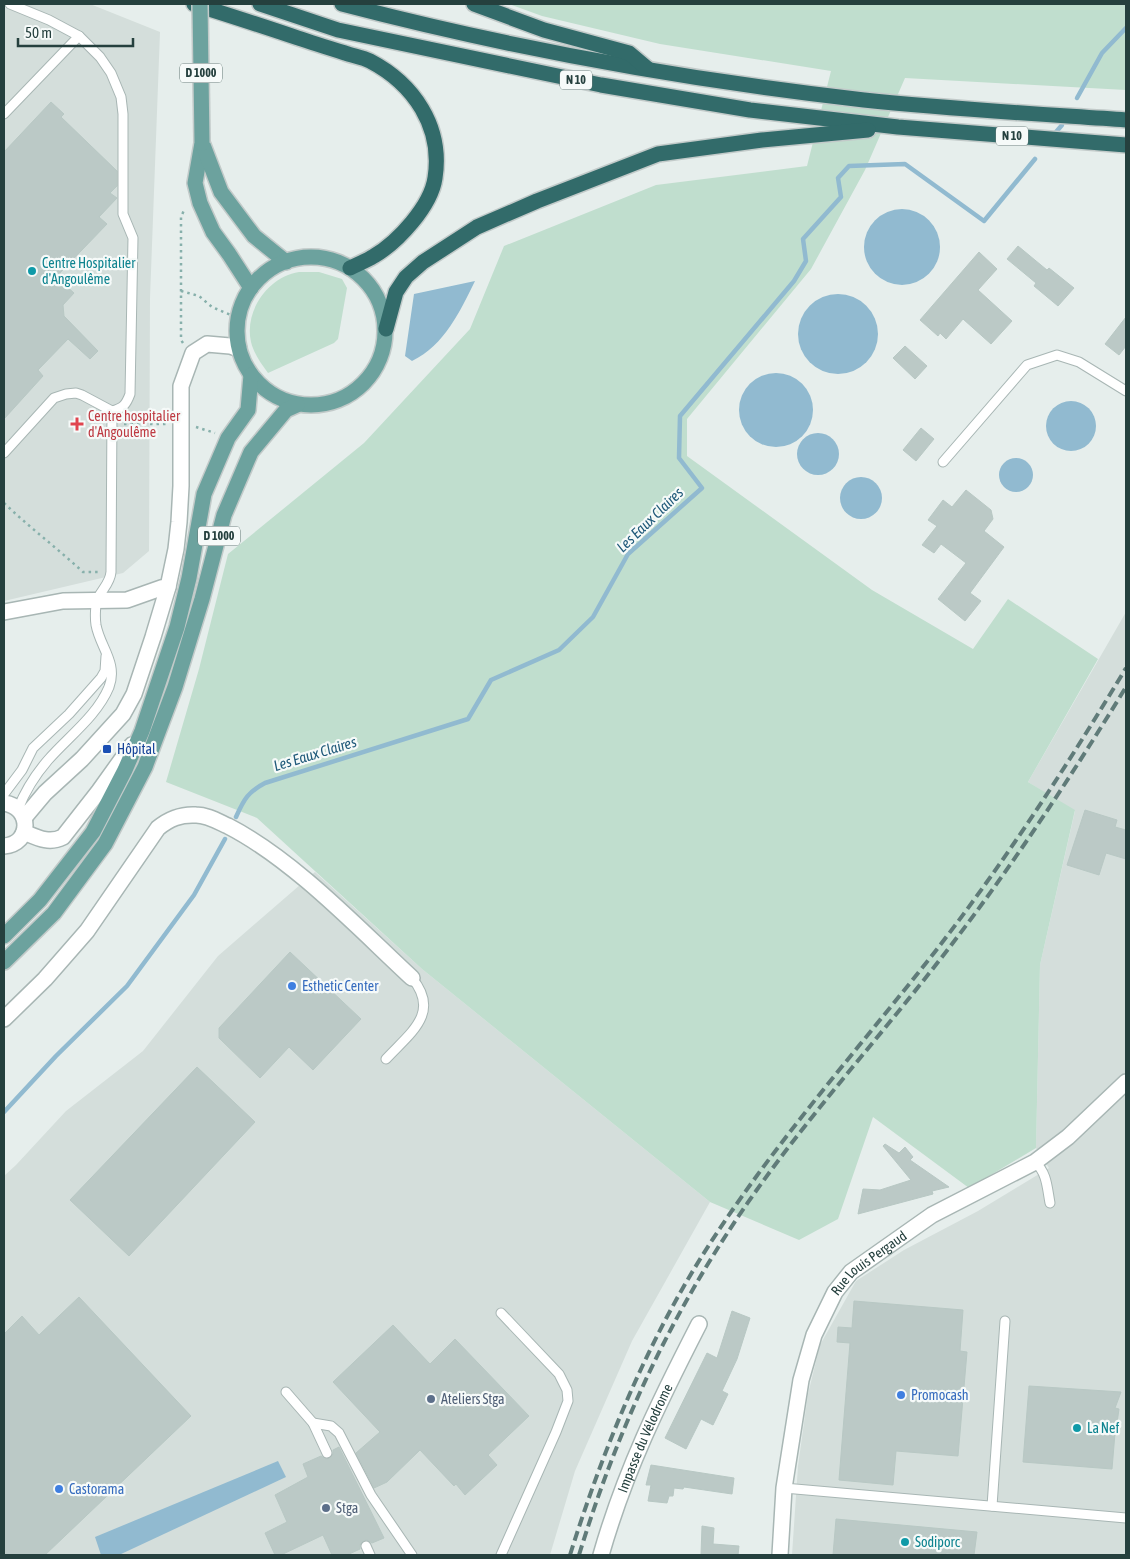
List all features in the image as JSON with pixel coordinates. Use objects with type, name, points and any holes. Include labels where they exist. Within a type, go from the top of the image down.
[{"type":"highway","points":[[194,4],[368,61],[397,78],[415,97],[428,119],[435,143],[437,166],[434,188],[425,206],[386,248],[350,268]]},
{"type":"highway","name":"N 10","points":[[260,4],[338,30],[602,86],[750,110],[898,127],[1126,145]]},
{"type":"highway","name":"N 10","points":[[342,4],[497,42],[650,70],[864,100],[1126,120]]},
{"type":"highway","points":[[474,4],[544,30],[630,53],[650,70]]},
{"type":"highway","points":[[386,329],[396,292],[406,277],[423,262],[477,228],[537,201],[658,154],[762,140],[898,127]]},
{"type":"main road","name":"D 1000","points":[[200,4],[202,143],[195,183],[200,203],[213,232],[251,288]]},
{"type":"main road","name":"D 1000","points":[[202,143],[221,192],[254,236],[286,262]]},
{"type":"main road","points":[[318,257],[335,260],[350,268],[369,284],[381,305],[386,329],[383,352],[374,372],[359,389],[340,400],[319,406],[297,405],[279,399],[264,389],[251,375],[239,349],[237,334],[238,318],[251,288],[266,272],[286,262],[302,258],[318,257]]},
{"type":"main road","name":"D 1000","points":[[4,936],[40,900],[92,832],[125,770],[142,732],[177,627],[189,578],[204,494],[228,438],[248,410],[251,375]]},
{"type":"main road","name":"D 1000","points":[[4,962],[54,913],[105,844],[145,766],[175,687],[202,598],[224,514],[250,452],[286,410],[297,405]]},
{"type":"street","points":[[4,846],[18,841],[22,819],[82,759],[123,714],[134,694],[154,637],[168,587],[179,522],[181,386],[193,353],[207,344],[230,346],[239,349]]},
{"type":"street","points":[[4,612],[63,601],[97,600],[116,602],[168,587]]},
{"type":"street","points":[[4,803],[12,804],[22,819],[44,840],[55,841],[63,837],[99,792],[142,732]]},
{"type":"street","points":[[4,1019],[45,979],[87,931],[158,828],[168,820],[182,815],[197,815],[213,819],[268,850],[321,894],[412,978]]},
{"type":"street","name":"Rue Louis Pergaud","points":[[780,1555],[784,1488],[801,1380],[814,1335],[835,1292],[852,1272],[932,1214],[1035,1162],[1068,1137],[1126,1082]]},
{"type":"street","name":"Impasse du Vélodrome","points":[[601,1555],[614,1510],[638,1447],[664,1391],[699,1324]]},
{"type":"lane","points":[[4,453],[54,398],[76,393],[112,411],[121,409],[126,404],[130,394],[133,238],[123,214],[123,114],[121,97],[111,73],[100,57],[80,36],[49,20],[10,4]]},
{"type":"lane","points":[[4,114],[80,36]]},
{"type":"lane","points":[[943,462],[1027,364],[1057,355],[1078,362],[1126,391]]},
{"type":"lane","points":[[22,819],[23,797],[48,761],[92,714],[108,689],[112,673],[111,663],[96,625],[97,600],[107,586],[112,572],[112,411]]},
{"type":"lane","points":[[4,794],[22,770],[33,748],[69,714],[102,678],[106,662],[106,651]]},
{"type":"lane","points":[[386,1059],[423,1016],[425,1006],[423,996],[412,978]]},
{"type":"lane","points":[[1035,1162],[1042,1169],[1050,1203]]},
{"type":"lane","points":[[501,1312],[559,1374],[567,1390],[568,1401],[501,1555]]},
{"type":"lane","points":[[992,1506],[1005,1321]]},
{"type":"lane","points":[[286,1392],[313,1423],[327,1453]]},
{"type":"lane","points":[[313,1423],[331,1426],[339,1433],[371,1496],[412,1555]]},
{"type":"lane","points":[[784,1488],[1126,1518]]},
{"type":"lane","points":[[366,1546],[370,1555]]},
{"type":"path","points":[[192,355],[181,340],[180,217],[195,183]]},
{"type":"path","points":[[180,291],[199,296],[212,307],[238,318]]},
{"type":"path","points":[[4,503],[83,572],[112,572]]},
{"type":"shaded area","name":"Centre hospitalier d'Angoulême","points":[[4,4],[90,4],[160,32],[150,298],[149,551],[123,573],[4,601]]},
{"type":"shaded area","points":[[1126,612],[1126,1555],[792,1555],[798,1466],[808,1394],[820,1345],[856,1281],[904,1250],[978,1211],[1049,1168],[1036,1148],[1040,965],[1075,811],[1028,782]]},
{"type":"shaded area","points":[[315,872],[422,969],[710,1202],[632,1341],[575,1471],[550,1555],[4,1555],[4,1176],[66,1111],[143,1051],[218,956]]},
{"type":"green space","points":[[509,4],[1126,4],[1126,90],[905,78],[865,170],[811,269],[687,419],[687,456],[872,590],[973,649],[1008,599],[1098,659],[1028,782],[1075,810],[1040,965],[1036,1148],[969,1188],[873,1117],[838,1219],[799,1240],[710,1202],[422,969],[257,818],[166,782],[199,669],[228,554],[364,443],[470,329],[504,246],[656,185],[807,166],[831,71],[660,44],[542,16]]},
{"type":"green space","points":[[299,272],[319,272],[342,279],[347,288],[338,339],[334,343],[268,373],[251,342],[251,319],[255,308],[268,288],[277,281]]},
{"type":"water","points":[[895,209],[909,209],[923,215],[934,226],[940,240],[937,262],[929,274],[909,285],[895,285],[881,279],[870,268],[864,254],[864,240],[870,226],[881,215]]},
{"type":"water","points":[[475,281],[457,315],[434,346],[412,361],[405,356],[414,294]]},
{"type":"water","points":[[838,294],[853,297],[866,306],[875,319],[878,334],[875,349],[866,362],[853,371],[838,374],[823,371],[810,362],[801,349],[798,334],[801,319],[810,306],[823,297]]},
{"type":"water","points":[[776,373],[790,376],[802,384],[810,396],[813,410],[810,424],[802,436],[790,444],[776,447],[762,444],[750,436],[742,424],[739,410],[742,396],[750,384],[762,376]]},
{"type":"water","points":[[1066,401],[1076,401],[1089,408],[1096,421],[1096,431],[1089,444],[1076,451],[1066,451],[1057,447],[1050,440],[1046,431],[1046,421],[1050,412],[1057,405]]},
{"type":"water","points":[[822,433],[830,436],[836,442],[839,454],[836,466],[830,472],[814,475],[806,472],[800,466],[797,450],[800,442],[806,436]]},
{"type":"water","points":[[1016,458],[1028,463],[1033,475],[1028,487],[1016,492],[1004,487],[999,475],[1004,463]]},
{"type":"water","points":[[865,477],[873,480],[879,486],[882,498],[879,510],[873,516],[857,519],[849,516],[843,510],[840,494],[843,486],[849,480]]},
{"type":"water","points":[[278,1461],[286,1477],[119,1555],[101,1555],[95,1537]]},
{"type":"building","name":"Centre Hospitalier d'Angoulême","points":[[51,102],[64,114],[61,117],[117,171],[117,186],[110,193],[117,198],[99,217],[107,224],[56,277],[74,293],[63,305],[64,316],[98,351],[90,359],[68,339],[38,370],[43,376],[4,419],[4,152]]},
{"type":"building","points":[[1018,246],[1047,270],[1049,268],[1074,288],[1058,306],[1034,286],[1036,283],[1007,259]]},
{"type":"building","points":[[979,252],[997,269],[978,290],[1012,321],[991,344],[963,319],[946,339],[940,333],[938,336],[920,320]]},
{"type":"building","points":[[1126,317],[1126,346],[1119,355],[1105,344]]},
{"type":"building","points":[[905,346],[927,366],[915,379],[893,358]]},
{"type":"building","points":[[921,428],[934,439],[916,461],[903,450]]},
{"type":"building","points":[[966,490],[991,510],[993,519],[984,531],[1004,547],[970,593],[981,601],[965,621],[938,599],[966,563],[941,544],[934,553],[922,545],[937,526],[928,520],[943,500],[952,507]]},
{"type":"building","points":[[1085,810],[1117,820],[1115,827],[1126,830],[1126,859],[1106,853],[1099,875],[1067,865]]},
{"type":"building","name":"Esthetic Center","points":[[290,952],[361,1019],[313,1070],[289,1047],[260,1078],[219,1038],[219,1028]]},
{"type":"building","points":[[197,1067],[255,1122],[129,1256],[70,1200]]},
{"type":"building","points":[[885,1144],[899,1153],[905,1147],[913,1157],[910,1160],[949,1187],[932,1191],[933,1194],[858,1214],[863,1189],[880,1190],[911,1180],[883,1146]]},
{"type":"building","name":"Castorama","points":[[79,1297],[191,1416],[45,1555],[4,1555],[4,1334],[22,1316],[39,1335]]},
{"type":"building","name":"Promocash","points":[[854,1301],[963,1310],[960,1351],[967,1352],[958,1456],[896,1451],[893,1485],[839,1480],[850,1343],[837,1342],[838,1327],[852,1328]]},
{"type":"building","points":[[732,1311],[750,1318],[737,1359],[722,1391],[728,1394],[713,1425],[701,1419],[686,1449],[665,1438],[707,1353],[717,1358]]},
{"type":"building","name":"Ateliers Stga","points":[[393,1325],[430,1364],[455,1339],[529,1416],[488,1455],[497,1465],[465,1495],[420,1450],[387,1482],[374,1488],[356,1453],[380,1432],[333,1382]]},
{"type":"building","name":"La Nef","points":[[1029,1386],[1121,1392],[1115,1408],[1119,1409],[1117,1423],[1119,1434],[1115,1433],[1112,1469],[1023,1462]]},
{"type":"building","name":"Stga","points":[[339,1447],[384,1538],[372,1543],[367,1540],[363,1541],[360,1549],[347,1555],[332,1555],[323,1535],[281,1555],[275,1555],[265,1533],[287,1522],[275,1495],[308,1477],[303,1464],[321,1456],[326,1459],[330,1458],[333,1450]]},
{"type":"building","points":[[651,1465],[734,1478],[732,1494],[684,1487],[683,1489],[674,1488],[673,1496],[669,1496],[667,1503],[648,1501],[651,1485],[646,1485]]},
{"type":"building","name":"Sodiporc","points":[[836,1519],[977,1532],[974,1555],[946,1553],[946,1555],[833,1555]]},
{"type":"building","points":[[702,1526],[714,1528],[713,1544],[739,1546],[738,1555],[701,1555]]},
{"type":"waterway","name":"Les Eaux Claires","points":[[1077,98],[1102,53],[1126,28]]},
{"type":"waterway","name":"Les Eaux Claires","points":[[1056,132],[1062,125]]},
{"type":"waterway","name":"Les Eaux Claires","points":[[236,817],[247,797],[265,783],[468,719],[491,680],[559,650],[593,617],[628,554],[702,488],[679,458],[680,416],[794,281],[806,261],[803,239],[841,197],[838,178],[849,166],[905,164],[984,221],[1035,159]]},
{"type":"waterway","name":"Les Eaux Claires","points":[[4,1112],[56,1056],[127,986],[194,895],[225,839]]},
{"type":"railway","points":[[570,1555],[596,1477],[643,1364],[681,1291],[702,1256],[728,1216],[784,1139],[960,919],[1058,778],[1126,668]]},
{"type":"railway","points":[[579,1555],[610,1465],[646,1378],[689,1295],[714,1255],[740,1214],[788,1148],[917,989],[991,892],[1060,791],[1126,687]]},
{"type":"place","name":"Centre Hospitalier d'Angoulême","points":[[32,271]]},
{"type":"place","name":"Centre hospitalier d'Angoulême","points":[[77,424]]},
{"type":"place","name":"Hôpital","points":[[107,749]]},
{"type":"place","name":"Esthetic Center","points":[[292,986]]},
{"type":"place","name":"Promocash","points":[[901,1395]]},
{"type":"place","name":"Ateliers Stga","points":[[431,1399]]},
{"type":"place","name":"La Nef","points":[[1077,1428]]},
{"type":"place","name":"Castorama","points":[[59,1489]]},
{"type":"place","name":"Stga","points":[[326,1508]]},
{"type":"place","name":"Sodiporc","points":[[905,1542]]}]
